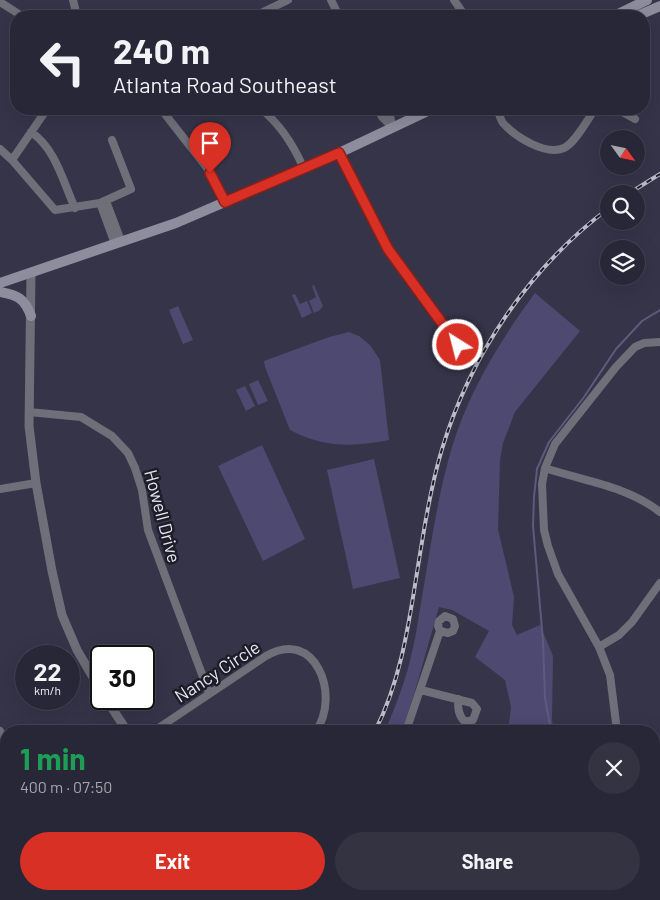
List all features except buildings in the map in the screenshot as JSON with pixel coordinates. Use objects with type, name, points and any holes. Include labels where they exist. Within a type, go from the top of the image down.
[{"type":"main road","points":[[627,10],[648,0]]},
{"type":"main road","points":[[0,283],[176,223],[339,153],[419,115]]},
{"type":"main road","points":[[0,292],[12,294],[21,299],[27,305],[31,316]]},
{"type":"street","points":[[267,10],[288,0]]},
{"type":"street","points":[[0,2],[13,10]]},
{"type":"street","points":[[12,160],[43,115]]},
{"type":"street","points":[[166,115],[210,173],[225,202]]},
{"type":"street","points":[[267,115],[285,133],[295,149],[303,168]]},
{"type":"street","points":[[381,115],[392,127]]},
{"type":"street","points":[[390,115],[392,127]]},
{"type":"street","points":[[500,115],[502,121],[509,128],[542,150],[552,150],[565,148],[590,115]]},
{"type":"street","points":[[628,115],[635,119]]},
{"type":"street","points":[[31,132],[40,138],[48,148],[75,208]]},
{"type":"street","points":[[0,149],[12,160],[55,210],[103,202],[131,189],[112,140]]},
{"type":"street","points":[[339,153],[388,249],[458,345]]},
{"type":"street","points":[[103,202],[118,243]]},
{"type":"street","points":[[31,273],[30,444],[52,572],[62,614],[77,650],[90,672]]},
{"type":"street","points":[[616,725],[610,675],[599,647],[558,574],[548,546],[544,530],[542,484],[545,468],[555,444],[628,353],[644,343],[660,342]]},
{"type":"street","name":"Howell Drive","points":[[29,412],[82,418],[112,436],[128,453],[142,490],[148,530],[209,693]]},
{"type":"street","points":[[545,468],[633,494],[648,502],[660,512]]},
{"type":"street","points":[[0,489],[36,483]]},
{"type":"street","points":[[599,647],[619,635],[632,622],[660,583]]},
{"type":"street","points":[[408,725],[440,631]]},
{"type":"street","name":"Nancy Circle","points":[[163,725],[271,653],[284,650],[300,652],[312,659],[325,683],[325,707],[318,725]]},
{"type":"street","points":[[421,690],[458,699]]},
{"type":"street","points":[[113,710],[123,725]]},
{"type":"shaded area","points":[[314,285],[323,306],[314,313],[309,301],[316,297],[312,286]]},
{"type":"shaded area","points":[[535,293],[580,331],[515,412],[503,443],[500,460],[498,529],[514,597],[512,625],[517,635],[540,625],[553,656],[553,725],[509,725],[511,707],[505,680],[475,657],[489,631],[452,610],[439,607],[404,725],[387,725],[410,662],[438,505],[452,447],[467,406],[487,366]]},
{"type":"shaded area","points":[[295,294],[300,304],[307,301],[312,313],[302,318],[292,295]]},
{"type":"shaded area","points":[[178,306],[193,340],[183,344],[169,310]]},
{"type":"shaded area","points":[[349,332],[359,336],[370,345],[380,360],[389,440],[350,445],[327,443],[302,436],[290,430],[265,367],[264,361],[329,337]]},
{"type":"shaded area","points":[[258,380],[268,401],[258,405],[249,384]]},
{"type":"shaded area","points":[[245,386],[255,406],[246,411],[236,390]]},
{"type":"shaded area","points":[[262,445],[305,539],[263,561],[218,466]]},
{"type":"shaded area","points":[[374,459],[400,578],[353,589],[327,470]]},
{"type":"waterway","points":[[550,725],[545,698],[543,641],[533,526],[537,469],[549,442],[584,397],[616,349],[642,321],[660,310]]},
{"type":"railway","points":[[642,185],[660,174]]},
{"type":"railway","points":[[378,725],[393,686],[406,638],[433,483],[454,414],[486,347],[506,315],[553,258],[600,215]]},
{"type":"route","points":[[210,173],[225,202],[339,153],[388,249],[458,345]]}]
